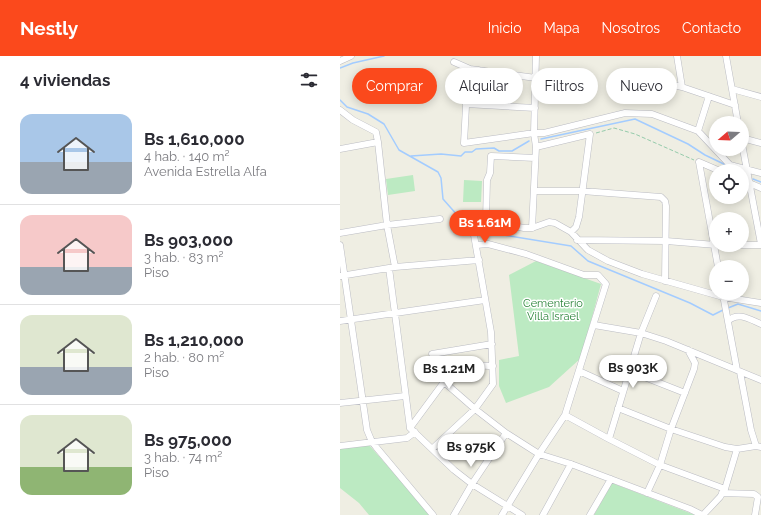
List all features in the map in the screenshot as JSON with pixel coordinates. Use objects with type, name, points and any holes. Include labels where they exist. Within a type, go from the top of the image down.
[{"type":"street","points":[[340,61],[351,56]]},
{"type":"street","points":[[536,56],[536,68]]},
{"type":"street","points":[[677,56],[682,87]]},
{"type":"street","points":[[726,56],[737,116]]},
{"type":"street","points":[[454,62],[468,68]]},
{"type":"street","points":[[677,86],[735,105]]},
{"type":"street","points":[[732,89],[761,97]]},
{"type":"street","points":[[698,131],[709,96]]},
{"type":"street","points":[[535,108],[466,104],[464,143],[534,133],[544,133],[626,113],[652,114],[698,131],[729,164]]},
{"type":"street","points":[[532,228],[536,158],[534,133],[535,104]]},
{"type":"street","points":[[340,110],[353,120],[376,132],[392,268],[395,314],[405,396],[412,430],[472,484],[522,515]]},
{"type":"street","points":[[536,147],[590,134],[579,217],[576,226],[571,232]]},
{"type":"street","points":[[749,140],[761,143]]},
{"type":"street","points":[[340,149],[378,142]]},
{"type":"street","points":[[486,220],[487,180],[490,173],[491,156],[536,158]]},
{"type":"street","points":[[699,162],[709,166]]},
{"type":"street","points":[[699,162],[709,214]]},
{"type":"street","points":[[749,170],[761,173]]},
{"type":"street","points":[[749,183],[761,188]]},
{"type":"street","points":[[749,183],[761,244],[749,245]]},
{"type":"street","points":[[534,191],[582,191],[661,197],[665,201],[666,206],[665,281]]},
{"type":"street","points":[[340,233],[387,225],[440,219]]},
{"type":"street","points":[[432,449],[475,409],[493,384],[491,332],[479,260],[472,230],[472,221],[486,220],[524,228],[532,228],[549,222],[561,226],[571,232],[588,250],[608,261],[665,281],[709,292]]},
{"type":"street","points":[[577,240],[666,241],[709,245]]},
{"type":"street","points":[[476,245],[488,244],[526,254],[584,275],[598,275],[606,284],[565,415],[539,454],[502,515]]},
{"type":"street","points":[[340,245],[342,276],[367,430],[372,442],[433,515]]},
{"type":"street","points":[[342,276],[392,268],[479,260]]},
{"type":"street","points":[[609,439],[641,333],[656,296]]},
{"type":"street","points":[[340,321],[485,300]]},
{"type":"street","points":[[618,408],[725,448],[737,449],[759,446],[751,430],[724,300]]},
{"type":"street","points":[[749,300],[761,302]]},
{"type":"street","points":[[728,320],[733,317],[741,317],[761,324]]},
{"type":"street","points":[[594,325],[641,333],[683,347],[761,380]]},
{"type":"street","points":[[432,354],[492,344]]},
{"type":"street","points":[[647,493],[660,465],[671,429],[694,369],[694,363],[688,350]]},
{"type":"street","points":[[340,446],[407,438],[455,367],[460,363],[465,362],[493,366]]},
{"type":"street","points":[[579,371],[623,391]]},
{"type":"street","points":[[629,371],[685,393]]},
{"type":"street","points":[[444,382],[506,433],[539,454],[571,464],[690,509],[702,515],[723,491],[737,449]]},
{"type":"street","points":[[340,403],[405,396]]},
{"type":"street","points":[[565,415],[660,465],[723,491],[754,494],[758,497],[755,515]]},
{"type":"street","points":[[454,515],[472,484],[506,433]]},
{"type":"street","points":[[543,515],[571,464]]},
{"type":"street","points":[[590,515],[611,479]]},
{"type":"path","points":[[590,134],[614,128],[635,134],[699,162]]},
{"type":"green space","points":[[413,175],[415,191],[388,195],[386,179]]},
{"type":"green space","points":[[464,180],[482,181],[481,202],[463,202]]},
{"type":"green space","name":"Cementerio Villa Israel","points":[[536,261],[601,284],[581,358],[549,387],[506,403],[499,386],[499,360],[519,356],[509,275]]},
{"type":"green space","points":[[369,445],[431,515],[369,515],[359,503],[340,488],[340,449]]},
{"type":"green space","points":[[612,483],[695,515],[594,515]]},
{"type":"waterway","points":[[340,68],[353,63],[384,56]]},
{"type":"waterway","points":[[340,100],[347,107],[368,114],[384,124],[399,150],[438,172],[441,178],[443,199],[466,225],[470,226]]},
{"type":"waterway","points":[[541,139],[635,119],[688,144],[705,155],[724,164]]},
{"type":"waterway","points":[[411,156],[441,154],[461,156],[465,152],[472,152],[476,149],[494,148],[499,151],[512,151],[529,141]]},
{"type":"waterway","points":[[753,179],[761,182]]},
{"type":"waterway","points":[[474,228],[491,233],[571,246],[588,261],[690,303],[713,315],[723,310]]},
{"type":"waterway","points":[[728,308],[738,304],[761,311]]}]
